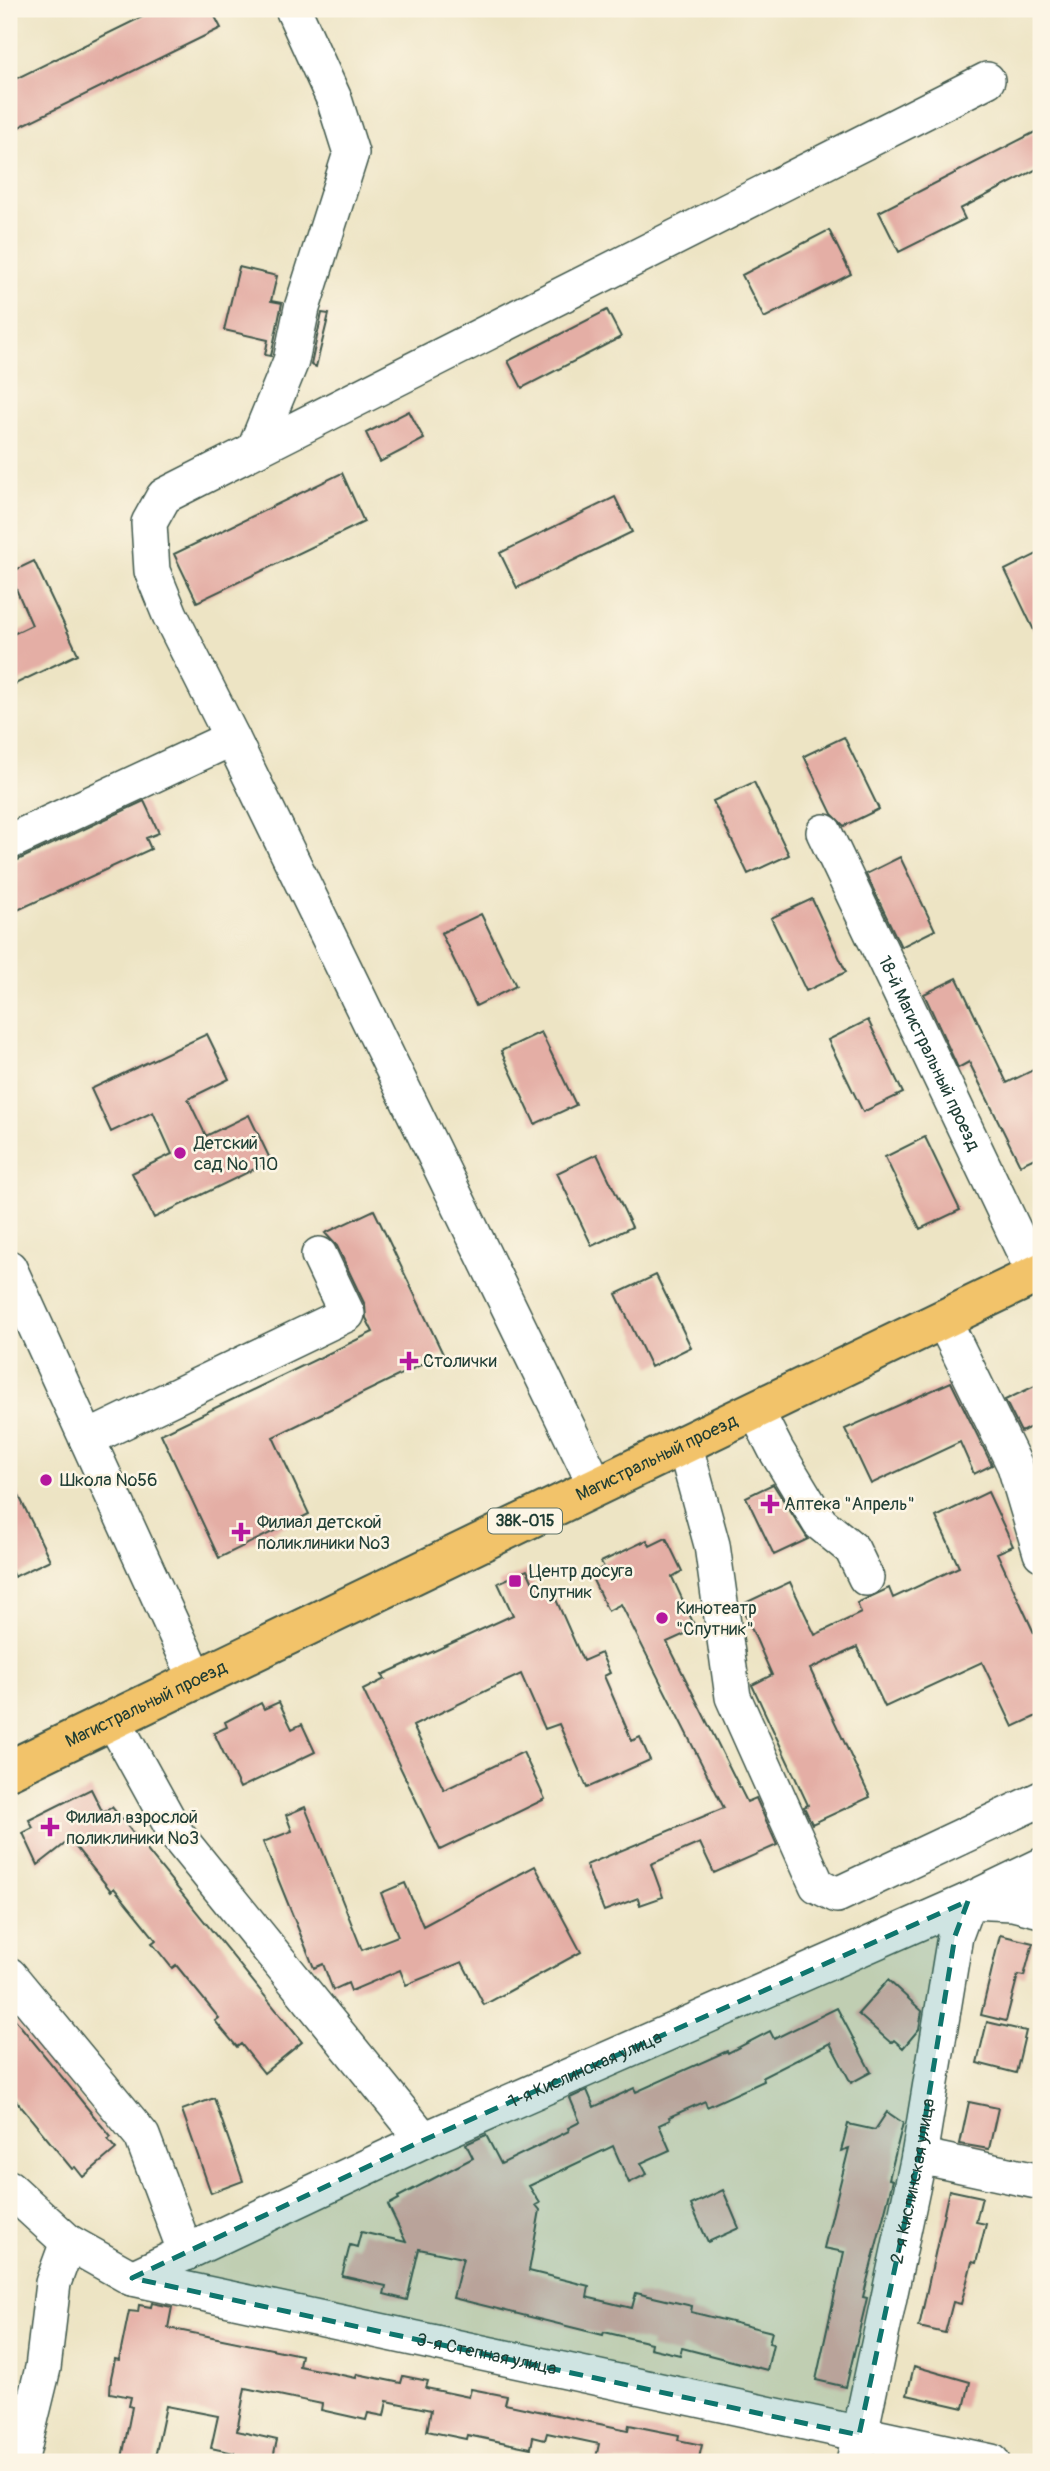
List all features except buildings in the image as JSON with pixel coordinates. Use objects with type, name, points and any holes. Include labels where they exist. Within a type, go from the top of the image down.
[{"type":"main road","name":"Магистральный проезд","points":[[9,1770],[1038,1273]]},
{"type":"street","points":[[256,450],[291,361],[302,308],[351,153],[334,99],[293,9]]},
{"type":"street","points":[[596,1486],[170,615],[152,571],[149,523],[164,496],[987,80]]},
{"type":"street","points":[[9,842],[232,738]]},
{"type":"street","name":"18-й Магистральный проезд","points":[[824,832],[1038,1273]]},
{"type":"street","points":[[87,1439],[347,1314],[319,1255]]},
{"type":"street","points":[[9,1268],[197,1680]]},
{"type":"street","points":[[943,1319],[1015,1466],[1041,1553]]},
{"type":"street","points":[[755,1409],[820,1523],[852,1549],[866,1578]]},
{"type":"street","points":[[684,1443],[712,1545],[733,1697],[817,1885],[837,1895],[1041,1799]]},
{"type":"street","points":[[113,1720],[176,1835],[424,2140]]},
{"type":"street","name":"1-я Кислинская улица","points":[[132,2278],[424,2140],[968,1901],[1041,1866]]},
{"type":"street","points":[[968,1901],[1013,1903],[1041,1910]]},
{"type":"street","name":"2-я Кислинская улица","points":[[857,2449],[919,2156],[955,1936],[968,1901]]},
{"type":"street","points":[[9,1976],[142,2136],[186,2253]]},
{"type":"street","points":[[919,2156],[1041,2182]]},
{"type":"street","name":"3-я Степная улица","points":[[9,2189],[68,2242],[132,2278],[857,2449],[992,2462]]},
{"type":"street","points":[[20,2462],[43,2368],[53,2283],[68,2242]]},
{"type":"highlighted area","points":[[968,1901],[955,1936],[919,2156],[859,2435],[132,2278],[424,2140]]},
{"type":"place","name":"Детский сад № 110","points":[[180,1153]]},
{"type":"place","name":"Столички","points":[[409,1361]]},
{"type":"place","name":"Школа №56","points":[[46,1480]]},
{"type":"place","name":"Аптека \"Апрель\"","points":[[770,1504]]},
{"type":"place","name":"Филиал детской поликлиники №3","points":[[241,1532]]},
{"type":"place","name":"Центр досуга Спутник","points":[[515,1581]]},
{"type":"place","name":"Кинотеатр \"Спутник\"","points":[[662,1618]]},
{"type":"place","name":"Филиал взрослой поликлиники №3","points":[[50,1827]]}]
